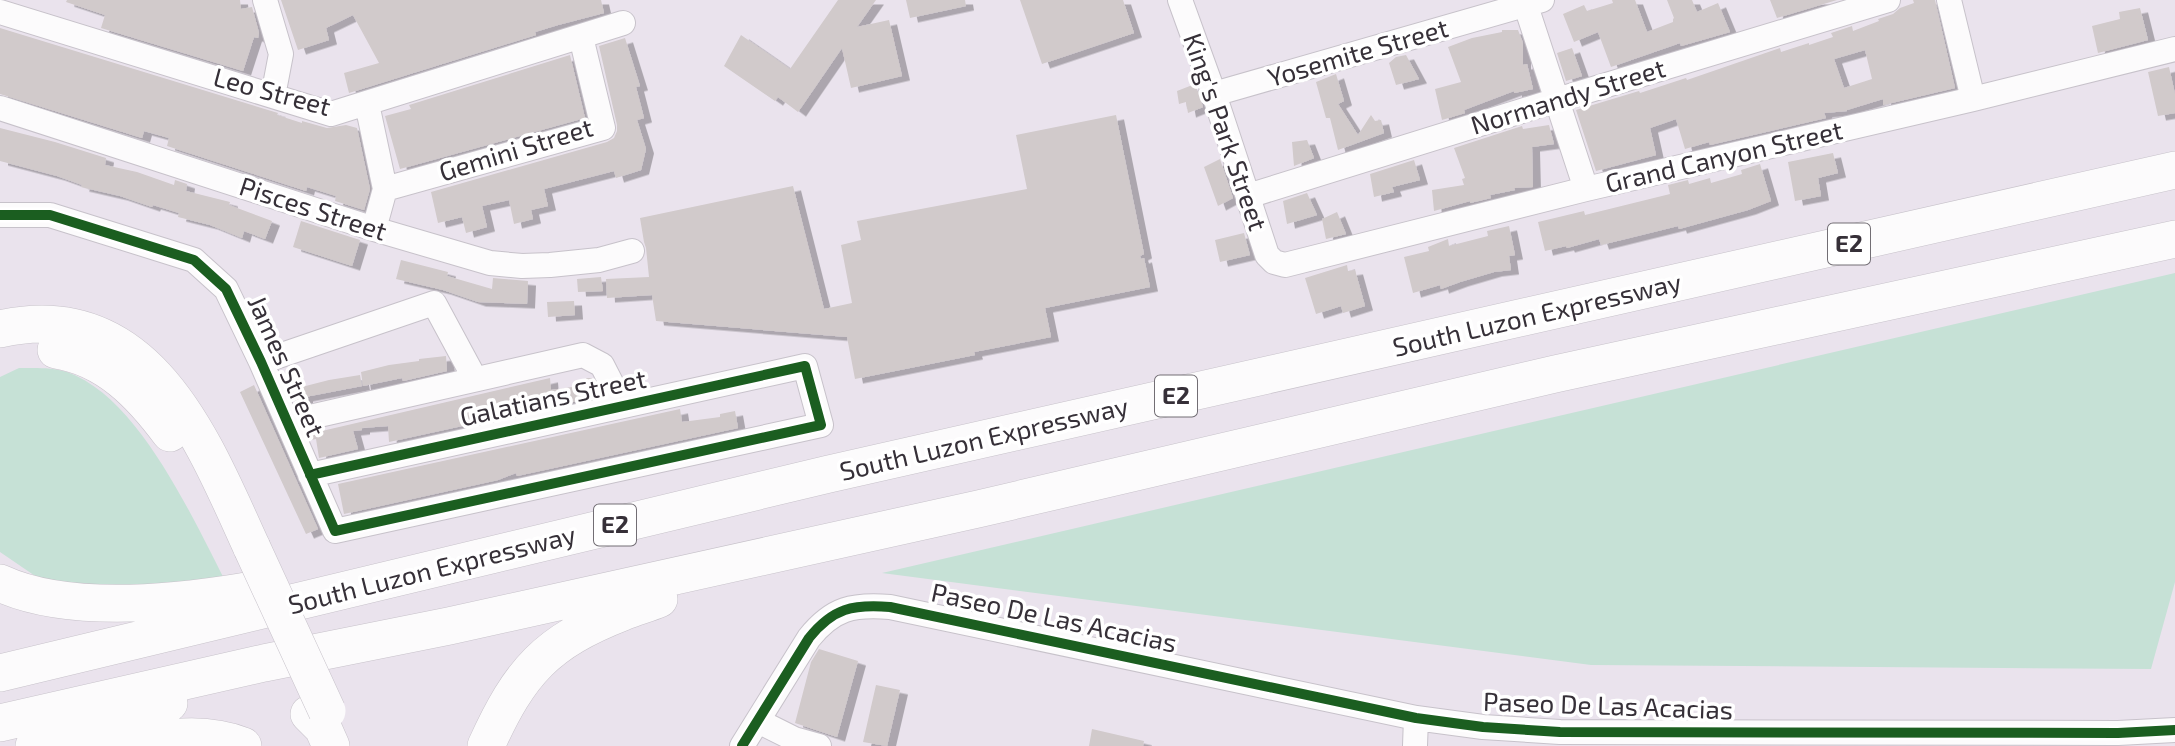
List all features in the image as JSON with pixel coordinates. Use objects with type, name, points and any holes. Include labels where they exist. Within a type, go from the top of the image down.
[{"type":"highway","name":"South Luzon Expressway","points":[[0,673],[842,471],[2175,170]]},
{"type":"highway","name":"South Luzon Expressway","points":[[0,723],[264,663],[449,626],[978,509],[1555,374],[2175,239]]},
{"type":"highway","points":[[0,330],[41,325],[80,329],[119,346],[142,363],[178,404],[201,441],[243,551],[321,729],[345,746]]},
{"type":"highway","points":[[0,354],[23,349],[67,352],[83,356],[100,364],[131,388],[159,418],[181,450],[243,551]]},
{"type":"highway","points":[[486,746],[511,695],[522,680],[544,656],[568,637],[625,611],[717,580],[764,556]]},
{"type":"highway","points":[[0,583],[23,592],[58,599],[133,603],[207,597],[319,578],[400,577]]},
{"type":"highway","points":[[34,746],[120,723],[264,663]]},
{"type":"highway","points":[[122,746],[188,736],[218,738],[243,746]]},
{"type":"street","points":[[265,0],[281,54],[273,96]]},
{"type":"street","name":"King's Park Street","points":[[1180,0],[1267,255],[1274,262]]},
{"type":"street","name":"Normandy Street","points":[[1248,196],[1888,0]]},
{"type":"street","points":[[1949,0],[1973,99]]},
{"type":"street","points":[[1531,2],[1557,100],[1586,189]]},
{"type":"street","name":"Yosemite Street","points":[[1214,94],[1531,2]]},
{"type":"street","name":"Leo Street","points":[[0,12],[331,114],[623,23]]},
{"type":"street","name":"Gemini Street","points":[[385,189],[603,128],[581,37]]},
{"type":"street","name":"Grand Canyon Street","points":[[1274,262],[1285,265],[1586,189],[2175,49]]},
{"type":"street","points":[[367,104],[385,189],[374,229]]},
{"type":"street","name":"Pisces Street","points":[[0,108],[374,229],[490,263],[550,265],[598,260],[632,251]]},
{"type":"street","points":[[0,198],[50,215]]},
{"type":"street","name":"James Street","points":[[0,215],[50,215],[194,260],[226,289],[335,531]]},
{"type":"street","points":[[261,362],[434,303],[475,379]]},
{"type":"street","points":[[288,422],[583,355],[602,365],[623,406]]},
{"type":"street","name":"Galatians Street","points":[[310,475],[805,366],[821,425],[335,531]]},
{"type":"street","name":"Paseo De Las Acacias","points":[[758,721],[808,638],[822,622],[842,610],[865,605],[890,607],[1416,718],[1561,739],[2118,740],[2175,730]]},
{"type":"street","points":[[1415,746],[1416,718]]},
{"type":"street","points":[[743,746],[758,721],[794,739],[819,746]]},
{"type":"green space","points":[[2175,273],[2175,582],[2151,669],[1591,665],[882,573]]},
{"type":"green space","points":[[19,368],[67,372],[94,386],[119,408],[163,466],[230,590],[104,588],[41,580],[0,552],[0,377]]},
{"type":"building","points":[[240,0],[241,9],[252,7],[259,33],[258,38],[254,37],[243,71],[101,28],[105,15],[66,2]]},
{"type":"building","points":[[281,0],[601,0],[604,13],[535,32],[536,35],[349,93],[344,73],[379,63],[353,15],[326,28],[329,40],[298,50]]},
{"type":"building","points":[[838,0],[876,0],[857,27],[889,20],[902,76],[851,88],[842,48],[798,112],[778,97],[775,101],[724,66],[741,35],[790,69]]},
{"type":"building","points":[[906,0],[965,0],[966,6],[910,18]]},
{"type":"building","points":[[1020,0],[1123,0],[1134,33],[1042,64]]},
{"type":"building","points":[[1612,0],[1635,0],[1647,32],[1673,22],[1667,0],[1692,0],[1697,12],[1718,3],[1730,32],[1681,46],[1680,43],[1611,67],[1598,32],[1574,42],[1563,14],[1584,5],[1587,11],[1613,3]]},
{"type":"building","points":[[1770,0],[1837,0],[1777,18]]},
{"type":"building","points":[[1913,0],[1935,0],[1955,88],[1883,105],[1883,99],[1847,111],[1824,113],[1826,118],[1685,149],[1676,119],[1650,128],[1656,155],[1596,171],[1576,110],[1686,78],[1687,80],[1780,48],[1781,52],[1809,45],[1833,37],[1831,33],[1852,26],[1853,31],[1879,21],[1878,19],[1914,3]],"holes":[[[1865,50],[1872,79],[1844,88],[1834,59]]]},
{"type":"building","points":[[2140,8],[2148,40],[2098,53],[2092,26],[2120,19],[2119,12]]},
{"type":"building","points":[[0,28],[278,113],[277,115],[302,123],[327,128],[346,125],[357,128],[370,189],[364,210],[335,201],[336,196],[307,187],[306,191],[167,146],[169,138],[144,131],[142,138],[0,94]]},
{"type":"building","points":[[1502,30],[1518,30],[1523,43],[1523,65],[1527,64],[1533,89],[1514,91],[1442,120],[1435,89],[1461,82],[1448,47]]},
{"type":"building","points":[[625,38],[640,86],[636,87],[644,118],[637,120],[646,149],[641,170],[616,178],[614,171],[544,189],[548,206],[531,210],[533,219],[514,224],[509,200],[482,206],[487,227],[466,233],[462,217],[438,223],[431,192],[614,138],[617,125],[599,46]]},
{"type":"building","points":[[1572,48],[1582,76],[1566,81],[1557,53]]},
{"type":"building","points":[[570,55],[585,118],[400,169],[385,116],[411,109],[409,105]]},
{"type":"building","points":[[1406,55],[1419,79],[1396,85],[1389,63],[1396,57]]},
{"type":"building","points":[[2169,67],[2175,94],[2175,113],[2158,116],[2148,72]]},
{"type":"building","points":[[1336,74],[1344,101],[1338,104],[1358,135],[1371,115],[1375,121],[1381,120],[1384,133],[1338,150],[1330,118],[1326,118],[1316,82]]},
{"type":"building","points":[[1195,84],[1203,107],[1188,113],[1186,102],[1179,104],[1177,91]]},
{"type":"building","points":[[1116,115],[1144,254],[1140,256],[1141,259],[1144,258],[1150,287],[1045,308],[1051,337],[855,379],[847,337],[656,321],[652,295],[607,298],[606,279],[649,277],[640,218],[793,186],[824,309],[852,303],[841,245],[861,240],[857,221],[1027,189],[1016,135]]},
{"type":"building","points":[[1549,125],[1554,144],[1532,147],[1533,187],[1514,188],[1515,190],[1490,195],[1491,198],[1434,211],[1432,190],[1464,185],[1462,179],[1465,178],[1454,148],[1522,126],[1523,129]]},
{"type":"building","points":[[0,128],[106,158],[105,165],[137,172],[174,185],[175,180],[187,184],[186,191],[230,202],[229,205],[272,221],[265,239],[244,231],[242,238],[210,225],[178,217],[179,213],[81,187],[82,185],[57,176],[0,161]]},
{"type":"building","points":[[1307,140],[1314,158],[1294,166],[1292,142]]},
{"type":"building","points":[[1833,153],[1838,173],[1818,178],[1821,196],[1795,201],[1788,162]]},
{"type":"building","points":[[1220,159],[1233,198],[1218,206],[1204,167]]},
{"type":"building","points":[[1414,160],[1420,180],[1392,187],[1394,192],[1374,197],[1370,174]]},
{"type":"building","points":[[1760,164],[1771,201],[1679,229],[1678,226],[1601,245],[1599,239],[1545,251],[1538,222],[1584,211],[1585,215],[1670,194],[1668,185],[1688,180],[1689,184],[1710,178],[1711,183],[1742,174],[1741,170]]},
{"type":"building","points":[[1307,193],[1317,215],[1287,224],[1283,201]]},
{"type":"building","points":[[1337,212],[1346,234],[1326,239],[1322,219]]},
{"type":"building","points":[[301,221],[360,240],[352,266],[293,247]]},
{"type":"building","points":[[1509,226],[1515,255],[1509,256],[1511,270],[1494,272],[1441,289],[1440,285],[1413,293],[1404,257],[1429,251],[1428,247],[1448,239],[1449,246],[1488,236],[1487,231]]},
{"type":"building","points":[[1244,233],[1250,255],[1220,262],[1215,240]]},
{"type":"building","points":[[401,260],[448,272],[447,276],[492,289],[493,278],[528,281],[527,304],[478,302],[443,290],[396,279]]},
{"type":"building","points":[[1347,265],[1348,271],[1355,270],[1365,306],[1343,313],[1341,306],[1316,314],[1305,278]]},
{"type":"building","points":[[601,277],[603,291],[578,292],[577,279]]},
{"type":"building","points":[[574,301],[575,315],[548,317],[547,302]]},
{"type":"building","points":[[446,356],[447,371],[403,381],[402,378],[363,386],[361,372]]},
{"type":"building","points":[[360,375],[362,386],[305,397],[305,402],[296,404],[290,390],[329,380]]},
{"type":"building","points":[[550,378],[551,390],[586,385],[586,378],[592,378],[600,396],[389,442],[388,426],[362,428],[353,431],[358,449],[319,458],[316,439],[311,440],[309,434]]},
{"type":"building","points":[[254,385],[318,529],[306,534],[240,392]]},
{"type":"building","points":[[680,409],[682,422],[720,417],[720,414],[735,411],[738,428],[517,476],[516,473],[498,480],[344,514],[338,484]]},
{"type":"building","points":[[819,649],[858,661],[837,737],[795,723],[811,662]]},
{"type":"building","points":[[876,685],[900,690],[887,746],[863,742]]},
{"type":"building","points":[[1092,729],[1144,741],[1143,746],[1089,746]]},
{"type":"cycle path","points":[[0,215],[50,215],[194,260],[226,289],[335,531],[821,425],[805,366],[310,475]]},
{"type":"cycle path","points":[[742,746],[809,638],[835,614],[865,606],[890,607],[1416,718],[1483,727],[1560,732],[2118,733],[2175,730]]}]
